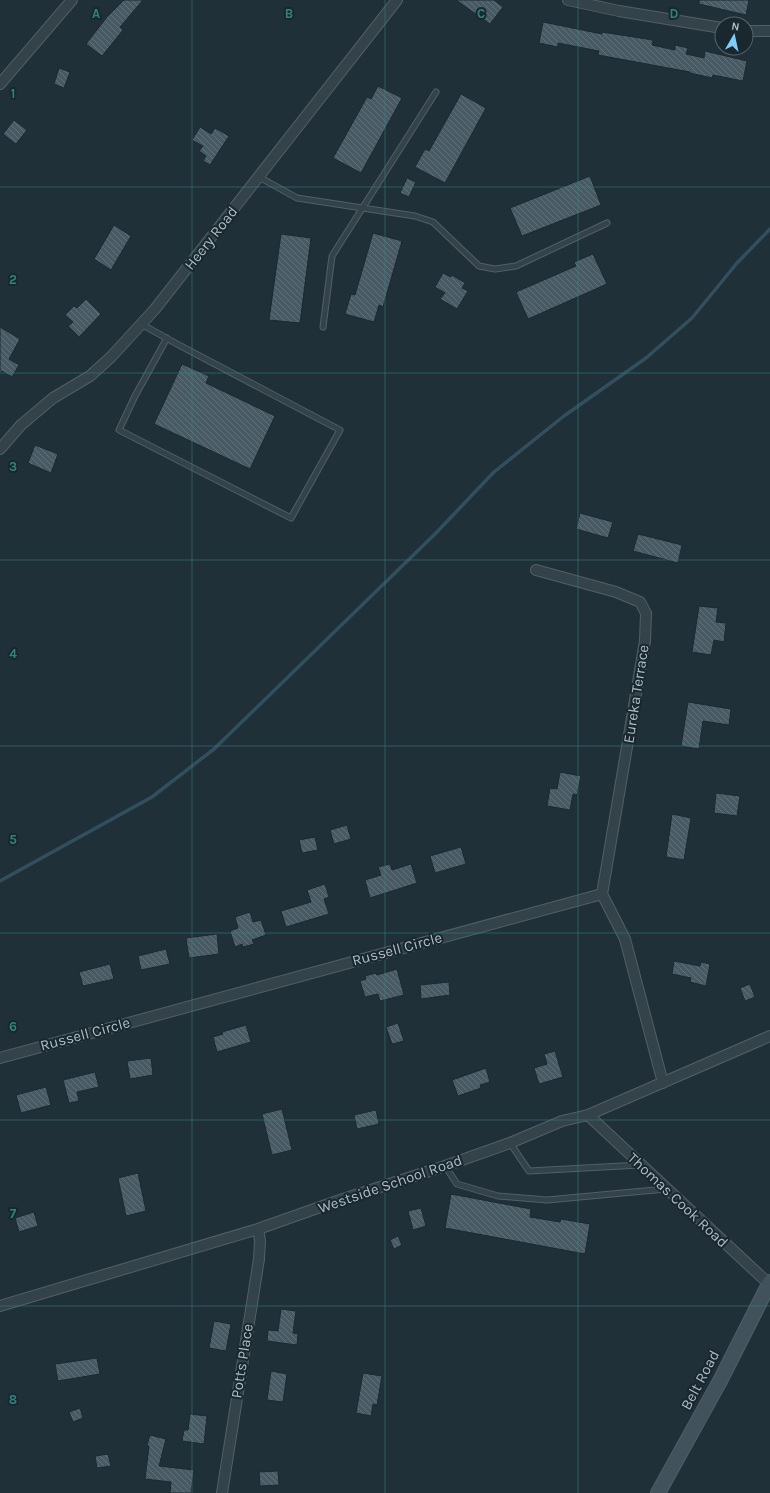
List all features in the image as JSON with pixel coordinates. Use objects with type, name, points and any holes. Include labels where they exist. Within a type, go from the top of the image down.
[{"type":"street","points":[[0,84],[72,0]]},
{"type":"street","name":"Heery Road","points":[[0,449],[20,425],[53,398],[90,376],[155,309],[396,0]]},
{"type":"street","points":[[568,0],[619,12],[714,27]]},
{"type":"street","points":[[754,31],[770,31]]},
{"type":"street","name":"Eureka Terrace","points":[[536,570],[616,592],[640,602],[646,613],[645,641],[602,894]]},
{"type":"street","points":[[602,894],[625,939],[663,1083]]},
{"type":"street","name":"Russell Circle","points":[[0,1058],[602,894]]},
{"type":"street","name":"Westside School Road","points":[[0,1306],[258,1229],[445,1166],[510,1143],[562,1121],[588,1115],[770,1036]]},
{"type":"street","name":"Thomas Cook Road","points":[[588,1115],[769,1283]]},
{"type":"street","name":"Potts Place","points":[[222,1493],[259,1259],[260,1241],[258,1229]]},
{"type":"street","name":"Belt Road","points":[[658,1493],[720,1381],[769,1283]]},
{"type":"lane","points":[[322,327],[332,256],[436,92]]},
{"type":"lane","points":[[259,177],[297,198],[415,216],[433,222],[479,266],[495,270],[516,266],[608,223]]},
{"type":"lane","points":[[141,324],[340,430],[291,518],[119,430],[135,396],[167,338]]},
{"type":"lane","points":[[510,1143],[529,1171],[641,1165]]},
{"type":"lane","points":[[445,1166],[457,1184],[498,1196],[547,1200],[666,1189]]},
{"type":"building","points":[[124,0],[143,0],[120,27],[123,30],[102,56],[86,44],[107,17]]},
{"type":"building","points":[[456,0],[494,0],[503,7],[490,24]]},
{"type":"building","points":[[699,0],[749,0],[746,15],[699,4]]},
{"type":"building","points":[[543,22],[602,34],[602,32],[653,40],[652,45],[675,50],[675,45],[688,48],[686,54],[704,58],[705,51],[714,53],[714,56],[726,56],[747,61],[743,81],[713,75],[712,78],[690,72],[598,55],[599,51],[558,43],[558,47],[539,43]]},
{"type":"building","points":[[59,68],[70,72],[64,88],[54,84]]},
{"type":"building","points":[[378,86],[402,98],[361,173],[333,158],[367,97],[371,99]]},
{"type":"building","points":[[461,94],[486,108],[445,183],[415,167],[425,149],[429,151]]},
{"type":"building","points":[[14,120],[27,130],[16,144],[3,134]]},
{"type":"building","points":[[200,127],[211,134],[215,128],[229,136],[210,165],[203,161],[206,156],[199,151],[203,146],[192,140]]},
{"type":"building","points":[[590,176],[601,205],[522,236],[510,208]]},
{"type":"building","points":[[407,178],[416,182],[409,197],[400,193]]},
{"type":"building","points":[[114,225],[131,236],[111,270],[94,259]]},
{"type":"building","points":[[373,233],[402,241],[383,307],[379,305],[374,322],[345,314],[351,294],[355,295]]},
{"type":"building","points":[[281,234],[311,238],[300,323],[269,320]]},
{"type":"building","points":[[593,254],[607,284],[528,319],[516,292],[576,266],[574,262]]},
{"type":"building","points":[[443,273],[451,277],[452,275],[465,283],[462,288],[468,291],[457,309],[440,299],[445,293],[435,287]]},
{"type":"building","points":[[86,299],[101,314],[79,337],[68,326],[73,322],[65,315],[74,306],[77,308]]},
{"type":"building","points":[[0,327],[20,339],[9,359],[19,365],[12,377],[2,371],[0,374]]},
{"type":"building","points":[[182,364],[209,376],[206,383],[275,416],[250,469],[154,424]]},
{"type":"building","points":[[35,445],[58,454],[51,473],[28,463]]},
{"type":"building","points":[[580,513],[613,522],[608,538],[576,529]]},
{"type":"building","points":[[638,534],[682,545],[678,563],[633,551]]},
{"type":"building","points":[[699,606],[718,608],[716,622],[726,623],[724,642],[714,640],[711,655],[692,652]]},
{"type":"building","points":[[688,702],[731,709],[729,725],[703,721],[699,749],[681,746]]},
{"type":"building","points":[[560,772],[581,776],[577,795],[573,794],[570,810],[547,806],[550,788],[557,789]]},
{"type":"building","points":[[716,793],[740,796],[737,816],[714,813]]},
{"type":"building","points":[[672,814],[691,818],[684,860],[666,857]]},
{"type":"building","points":[[347,825],[351,839],[334,844],[330,830]]},
{"type":"building","points":[[315,837],[318,850],[302,853],[299,840]]},
{"type":"building","points":[[461,847],[466,864],[435,873],[430,856]]},
{"type":"building","points":[[390,864],[392,870],[411,864],[417,883],[370,898],[365,880],[381,875],[378,867]]},
{"type":"building","points":[[325,884],[329,897],[324,899],[329,914],[286,927],[281,911],[311,902],[307,890]]},
{"type":"building","points":[[250,912],[253,922],[261,920],[266,935],[252,940],[254,944],[243,947],[242,944],[235,947],[230,931],[238,928],[235,917]]},
{"type":"building","points":[[217,934],[219,954],[189,958],[186,938]]},
{"type":"building","points":[[166,949],[170,964],[141,970],[138,956]]},
{"type":"building","points":[[674,961],[700,966],[701,962],[710,964],[706,986],[690,982],[691,978],[672,974]]},
{"type":"building","points":[[110,964],[114,979],[83,986],[79,972]]},
{"type":"building","points":[[397,969],[404,995],[380,1001],[378,994],[365,997],[360,981],[366,979],[365,976],[376,973],[377,975]]},
{"type":"building","points":[[449,982],[450,995],[421,999],[420,985]]},
{"type":"building","points":[[750,984],[755,997],[745,1001],[740,988]]},
{"type":"building","points":[[398,1023],[404,1041],[392,1044],[386,1027]]},
{"type":"building","points":[[246,1025],[251,1042],[217,1052],[213,1037],[223,1034],[222,1032]]},
{"type":"building","points":[[555,1051],[563,1077],[539,1084],[534,1068],[547,1064],[544,1054]]},
{"type":"building","points":[[151,1058],[153,1075],[130,1079],[127,1061]]},
{"type":"building","points":[[486,1068],[490,1082],[480,1085],[481,1088],[458,1096],[452,1080]]},
{"type":"building","points":[[95,1072],[99,1087],[77,1092],[79,1101],[69,1103],[63,1080]]},
{"type":"building","points":[[46,1087],[51,1105],[21,1113],[16,1095]]},
{"type":"building","points":[[282,1109],[292,1150],[272,1155],[262,1114]]},
{"type":"building","points":[[376,1110],[379,1124],[357,1129],[354,1115]]},
{"type":"building","points":[[138,1173],[146,1211],[126,1216],[118,1178]]},
{"type":"building","points":[[451,1194],[531,1209],[530,1217],[560,1222],[561,1219],[590,1224],[585,1254],[445,1228]]},
{"type":"building","points":[[421,1208],[426,1226],[413,1230],[408,1211]]},
{"type":"building","points":[[34,1212],[38,1226],[19,1232],[15,1218]]},
{"type":"building","points":[[398,1236],[402,1245],[394,1249],[390,1240]]},
{"type":"building","points":[[281,1309],[296,1311],[293,1333],[298,1334],[297,1345],[267,1341],[268,1330],[278,1331]]},
{"type":"building","points":[[214,1321],[231,1324],[226,1351],[209,1348]]},
{"type":"building","points":[[97,1358],[100,1374],[58,1381],[55,1364]]},
{"type":"building","points":[[271,1371],[287,1374],[283,1402],[267,1400]]},
{"type":"building","points":[[363,1373],[382,1376],[377,1405],[373,1404],[371,1416],[356,1413]]},
{"type":"building","points":[[80,1408],[83,1418],[73,1422],[69,1412]]},
{"type":"building","points":[[190,1414],[207,1416],[204,1444],[182,1441],[184,1430],[188,1430]]},
{"type":"building","points":[[150,1435],[166,1439],[159,1466],[194,1470],[191,1493],[170,1493],[171,1482],[145,1479],[149,1446],[147,1445]]},
{"type":"building","points":[[108,1454],[111,1466],[97,1468],[95,1456]]},
{"type":"building","points":[[278,1471],[279,1485],[260,1486],[259,1472]]},
{"type":"waterway","points":[[0,881],[152,797],[214,749],[435,534],[494,472],[564,416],[646,358],[692,318],[737,263],[770,229]]}]
